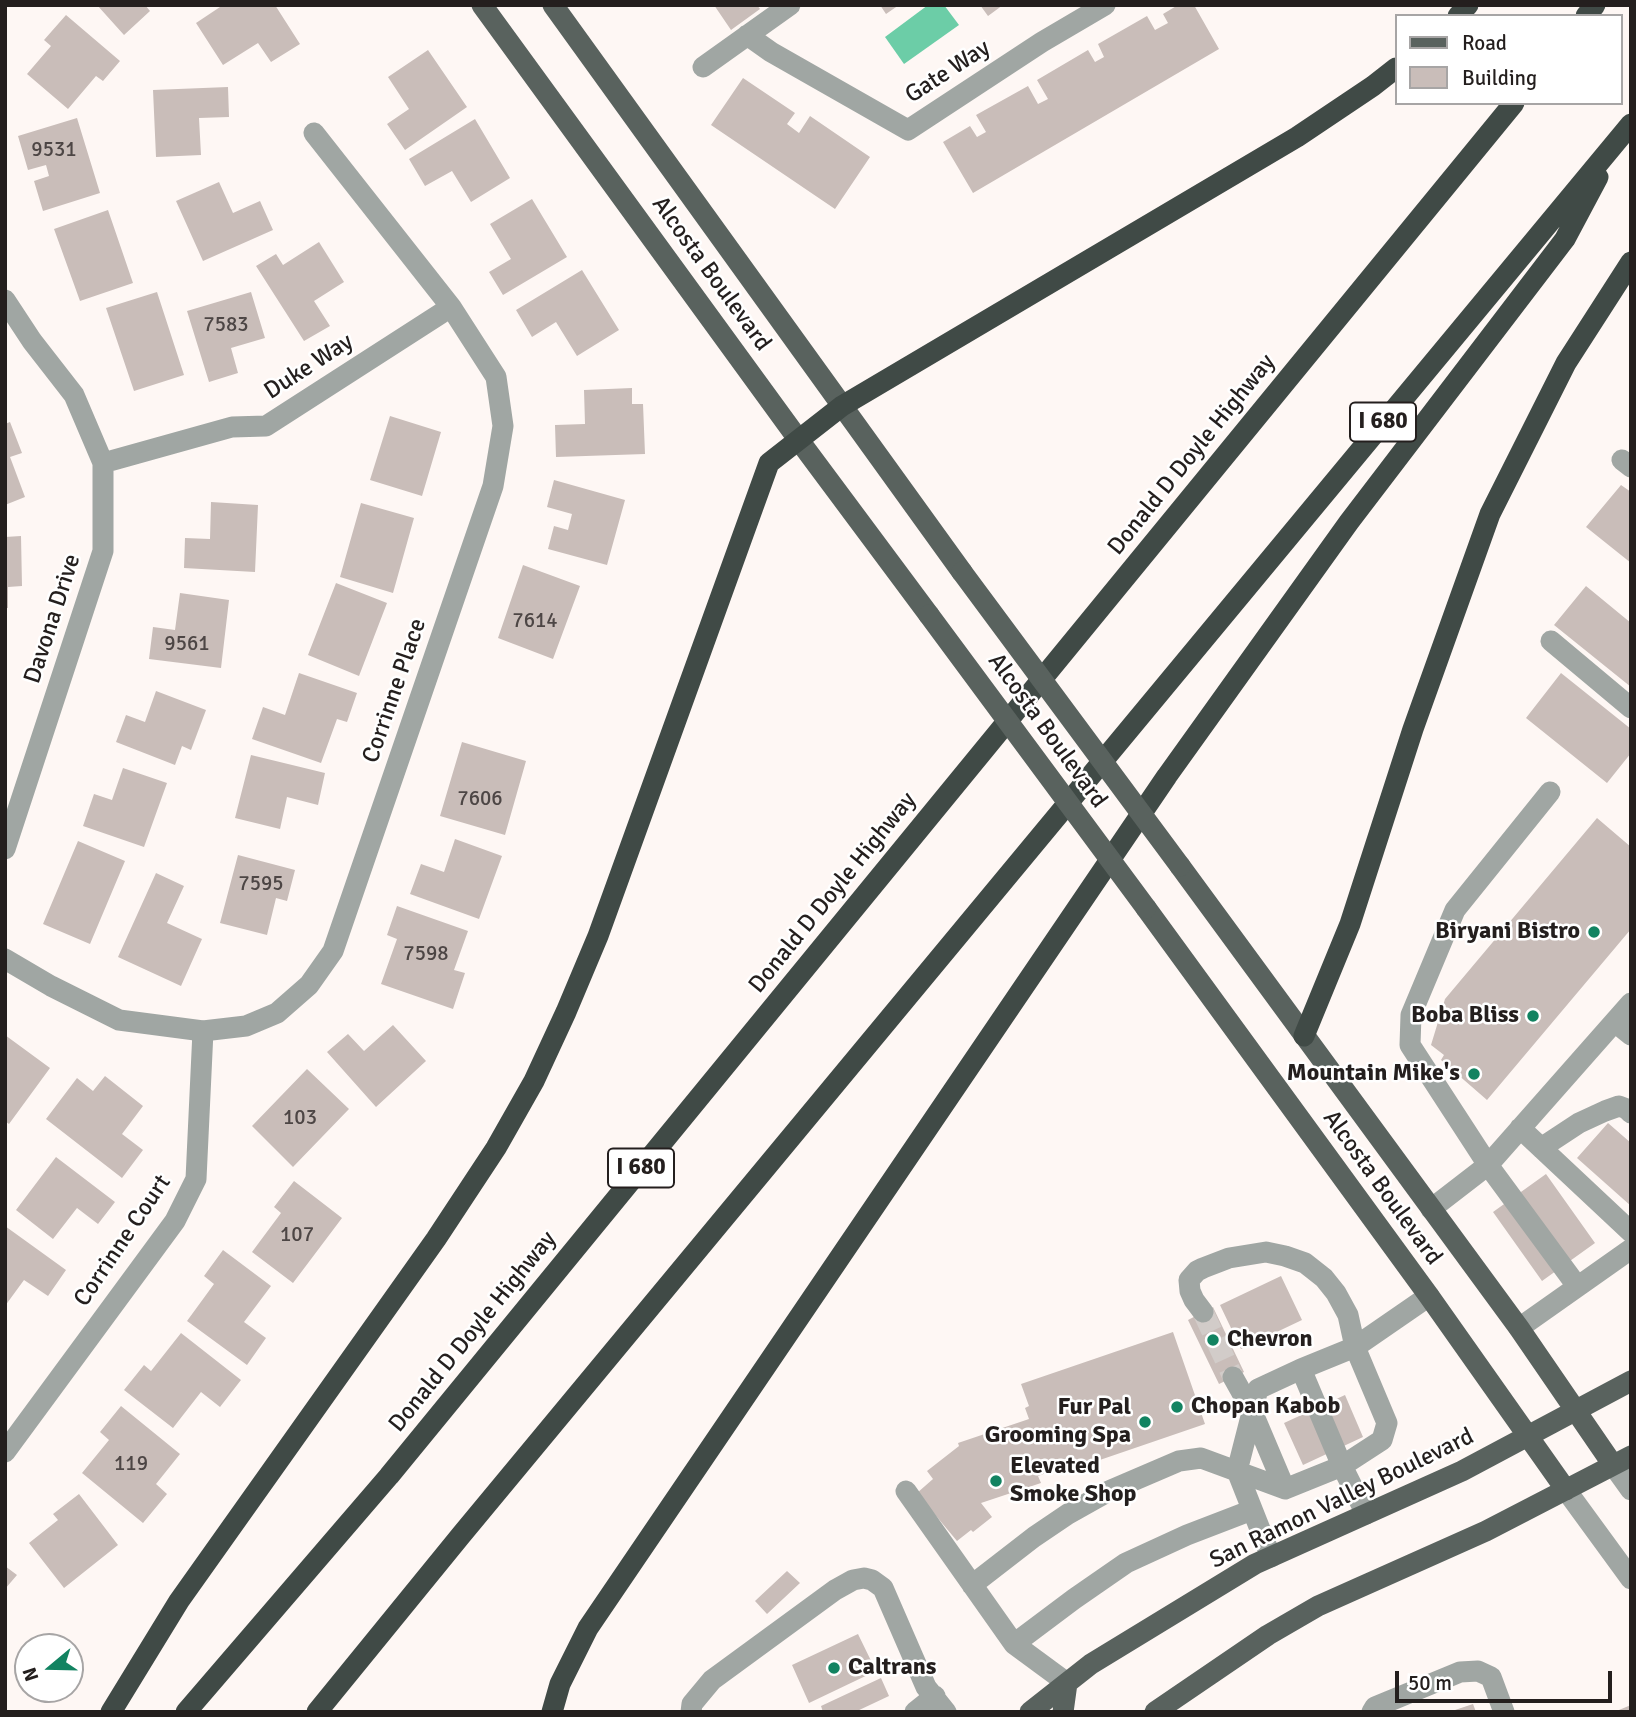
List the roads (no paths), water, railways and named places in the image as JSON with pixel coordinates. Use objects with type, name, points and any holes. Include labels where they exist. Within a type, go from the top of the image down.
[{"type":"highway","points":[[111,1712],[180,1601],[436,1239],[496,1148],[534,1081],[598,936],[769,463],[842,406],[1297,137],[1394,70]]},
{"type":"highway","name":"Donald D Doyle Highway","points":[[186,1712],[389,1476],[1512,105]]},
{"type":"highway","points":[[552,1712],[560,1684],[588,1628],[653,1532],[1167,776],[1349,522],[1565,239],[1624,131]]},
{"type":"highway","name":"I 680","points":[[317,1712],[1624,131]]},
{"type":"highway","points":[[1304,1036],[1350,923],[1413,729],[1490,514],[1566,363],[1631,262]]},
{"type":"main road","name":"Alcosta Boulevard","points":[[482,5],[798,439],[1146,908],[1429,1296],[1566,1490]]},
{"type":"main road","name":"Alcosta Boulevard","points":[[553,5],[962,572],[1519,1328],[1576,1411],[1622,1461]]},
{"type":"main road","name":"San Ramon Valley Boulevard","points":[[1030,1712],[1091,1664],[1255,1564],[1462,1471],[1631,1381]]},
{"type":"main road","points":[[1155,1712],[1268,1635],[1318,1606],[1486,1531],[1622,1461]]},
{"type":"main road","points":[[1063,1712],[1067,1683]]},
{"type":"street","points":[[703,67],[790,5]]},
{"type":"street","name":"Gate Way","points":[[747,36],[908,130],[1042,42],[1105,5]]},
{"type":"street","name":"Corrinne Place","points":[[5,959],[51,986],[119,1020],[203,1031],[246,1026],[277,1013],[309,985],[333,951],[493,486],[503,426],[496,377],[451,307],[314,133]]},
{"type":"street","name":"Davona Drive","points":[[5,300],[32,341],[74,395],[103,463],[103,551],[5,849]]},
{"type":"street","name":"Duke Way","points":[[103,463],[232,427],[266,426],[451,307]]},
{"type":"street","points":[[1551,641],[1631,708]]},
{"type":"street","points":[[1550,792],[1455,910],[1412,1015],[1410,1045],[1488,1165],[1577,1286]]},
{"type":"street","points":[[1431,1209],[1488,1165],[1520,1128],[1623,1028],[1631,1003]]},
{"type":"street","name":"Corrinne Court","points":[[5,1452],[175,1221],[196,1179],[203,1031]]},
{"type":"street","points":[[1541,1148],[1578,1123],[1605,1111],[1619,1106],[1631,1113]]},
{"type":"street","points":[[1520,1128],[1631,1232]]},
{"type":"street","points":[[1519,1328],[1631,1249]]},
{"type":"street","points":[[972,1585],[1068,1514],[1109,1491],[1179,1461],[1202,1458],[1285,1489],[1342,1466],[1382,1440],[1387,1423],[1355,1347],[1348,1315],[1324,1278],[1304,1263],[1266,1252],[1229,1258],[1197,1271],[1189,1280],[1189,1291],[1203,1312]]},
{"type":"street","points":[[1271,1557],[1237,1471],[1258,1389],[1355,1347],[1429,1296]]},
{"type":"street","points":[[1301,1369],[1342,1466],[1366,1514]]},
{"type":"street","points":[[1233,1377],[1252,1411],[1285,1489]]},
{"type":"street","points":[[1622,1461],[1631,1490]]},
{"type":"street","points":[[1566,1490],[1631,1579]]},
{"type":"street","points":[[906,1491],[1014,1644],[1067,1683]]},
{"type":"street","points":[[1014,1644],[1126,1563],[1187,1535],[1252,1510]]},
{"type":"street","points":[[691,1712],[692,1704],[712,1680],[835,1590],[853,1580],[864,1578],[883,1588],[926,1687],[941,1704],[915,1712]]},
{"type":"street","points":[[1372,1712],[1375,1707],[1460,1672],[1478,1671],[1491,1677],[1504,1712]]},
{"type":"tunnel","points":[[1203,1312],[1233,1377]]},
{"type":"place","name":"Biryani Bistro","points":[[1594,932]]},
{"type":"place","name":"Boba Bliss","points":[[1533,1016]]},
{"type":"place","name":"Mountain Mike's","points":[[1474,1074]]},
{"type":"place","name":"Chevron","points":[[1213,1340]]},
{"type":"place","name":"Chopan Kabob","points":[[1177,1407]]},
{"type":"place","name":"Fur Pal Grooming Spa","points":[[1145,1422]]},
{"type":"place","name":"Elevated Smoke Shop","points":[[996,1481]]},
{"type":"place","name":"Caltrans","points":[[834,1668]]}]
